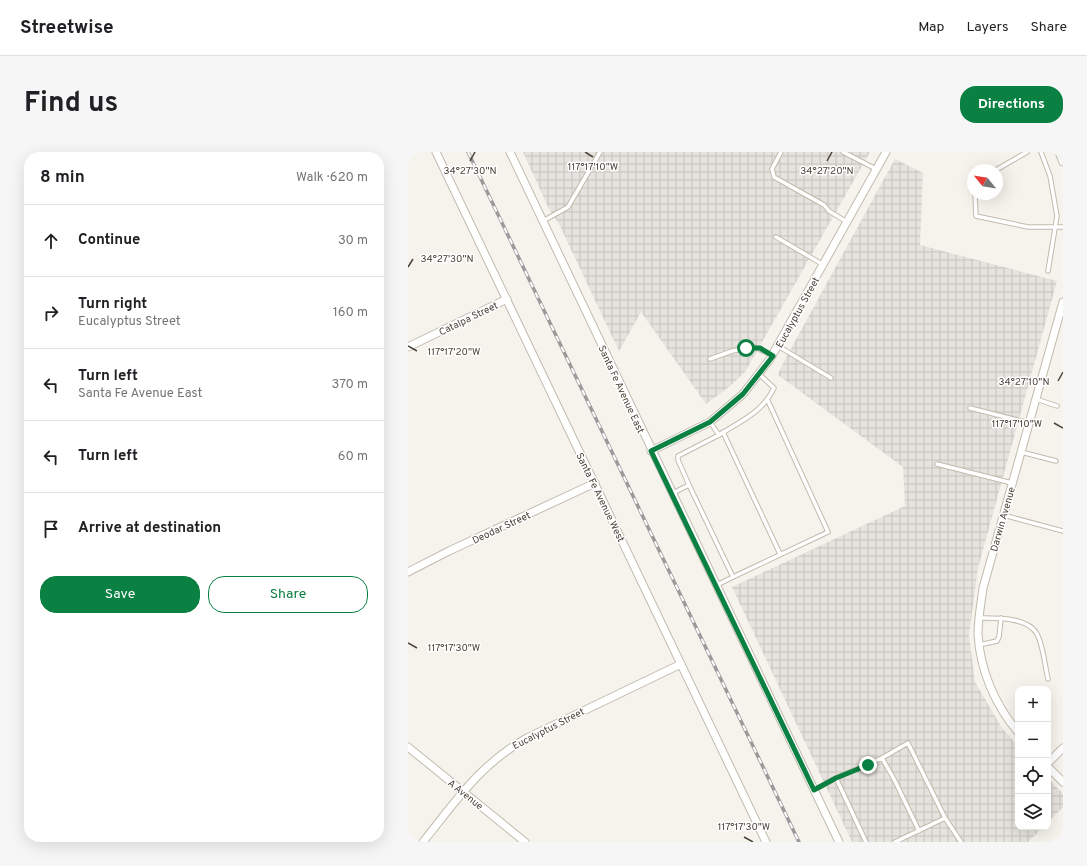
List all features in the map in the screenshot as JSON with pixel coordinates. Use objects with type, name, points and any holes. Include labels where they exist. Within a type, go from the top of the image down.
[{"type":"street","name":"Santa Fe Avenue West","points":[[436,152],[766,842]]},
{"type":"street","name":"Santa Fe Avenue East","points":[[510,152],[651,451],[839,842]]},
{"type":"street","name":"Eucalyptus Street","points":[[651,451],[710,422],[743,394],[759,374],[773,356],[886,152]]},
{"type":"street","points":[[1059,152],[1063,162]]},
{"type":"street","name":"Catalpa Street","points":[[408,347],[507,299]]},
{"type":"street","name":"Darwin Avenue","points":[[1015,728],[991,689],[981,659],[979,645],[983,588],[1063,302]]},
{"type":"street","name":"Deodar Street","points":[[408,572],[449,551],[595,483]]},
{"type":"street","name":"Eucalyptus Street","points":[[423,842],[464,792],[492,761],[515,744],[681,664]]},
{"type":"street","name":"A Avenue","points":[[408,747],[525,842]]},
{"type":"street","points":[[1051,760],[1063,748]]},
{"type":"street","points":[[1051,770],[1063,782]]},
{"type":"lane","points":[[543,221],[568,207],[600,152]]},
{"type":"lane","points":[[781,152],[772,169],[774,177],[824,205],[829,212],[847,222]]},
{"type":"lane","points":[[843,152],[877,170]]},
{"type":"lane","points":[[1003,166],[1027,152]]},
{"type":"lane","points":[[1042,152],[1050,176],[1057,216],[1048,271]]},
{"type":"lane","points":[[975,200],[976,216],[1028,227],[1063,227]]},
{"type":"lane","points":[[776,237],[823,265]]},
{"type":"lane","points":[[778,346],[831,378]]},
{"type":"lane","points":[[710,359],[732,351],[754,347],[773,356]]},
{"type":"lane","points":[[733,577],[689,486],[678,460],[678,456],[721,434],[754,413],[768,401],[774,388],[759,374]]},
{"type":"lane","points":[[1036,400],[1057,406]]},
{"type":"lane","points":[[716,585],[828,532],[768,401]]},
{"type":"lane","points":[[970,408],[1029,423]]},
{"type":"lane","points":[[710,422],[721,434],[780,554]]},
{"type":"lane","points":[[1021,452],[1056,461]]},
{"type":"lane","points":[[937,464],[1012,483]]},
{"type":"lane","points":[[672,494],[689,486]]},
{"type":"lane","points":[[1003,514],[1063,531]]},
{"type":"lane","points":[[980,618],[1014,619],[1031,628],[1037,634],[1048,679]]},
{"type":"lane","points":[[979,645],[997,641],[1000,637],[1001,618]]},
{"type":"lane","points":[[814,790],[836,778],[882,758],[908,743],[945,818],[961,842]]},
{"type":"lane","points":[[882,758],[894,778],[919,831]]},
{"type":"lane","points":[[836,778],[866,842]]},
{"type":"lane","points":[[896,842],[945,818]]},
{"type":"shaded area","points":[[523,152],[870,152],[745,372],[729,387],[706,404],[641,312],[619,351],[559,224],[549,209]]},
{"type":"shaded area","points":[[895,159],[923,173],[920,245],[1057,281],[978,568],[969,635],[975,682],[1002,728],[1015,743],[1015,830],[1040,830],[1028,842],[852,842],[732,587],[905,506],[903,467],[778,375],[783,363]]},
{"type":"shaded area","points":[[1051,781],[1063,794],[1063,807],[1051,819]]},
{"type":"railway","points":[[468,152],[799,842]]},
{"type":"route","points":[[746,348],[760,348],[773,356],[743,394],[710,422],[651,451],[814,790],[836,778],[868,765]]}]
